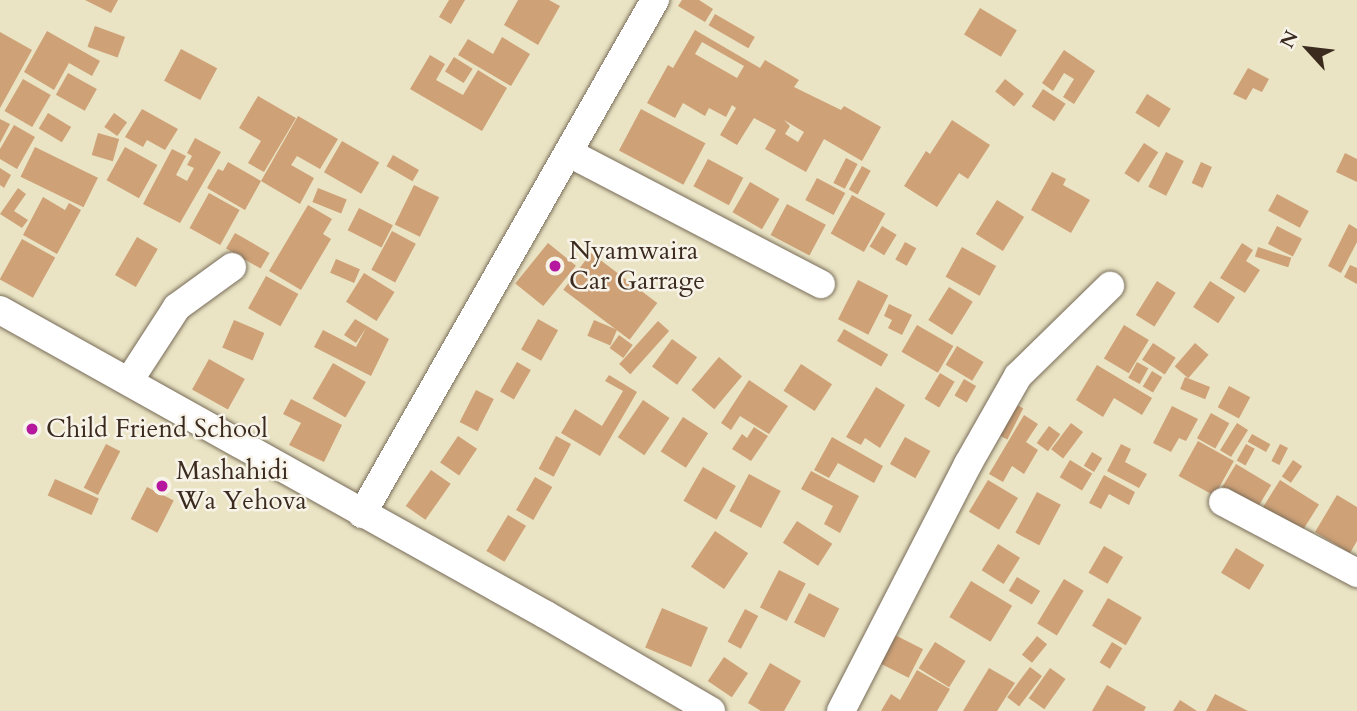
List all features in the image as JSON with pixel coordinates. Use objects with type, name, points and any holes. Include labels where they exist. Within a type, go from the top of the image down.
[{"type":"street","points":[[362,514],[654,0]]},
{"type":"street","points":[[569,153],[821,284]]},
{"type":"street","points":[[129,381],[177,307],[192,293],[232,267]]},
{"type":"street","points":[[841,711],[968,464],[1018,376],[1110,286]]},
{"type":"street","points":[[0,310],[546,615],[711,711]]},
{"type":"street","points":[[1223,502],[1357,573]]},
{"type":"building","points":[[85,0],[118,0],[111,13]]},
{"type":"building","points":[[449,0],[465,0],[451,24],[439,17]]},
{"type":"building","points":[[518,0],[549,0],[560,6],[538,45],[504,25]]},
{"type":"building","points":[[682,0],[699,0],[713,9],[705,22],[678,6]]},
{"type":"building","points":[[980,8],[1017,30],[1001,57],[964,35]]},
{"type":"building","points":[[715,14],[755,37],[748,48],[708,25]]},
{"type":"building","points":[[95,26],[125,37],[118,58],[87,47]]},
{"type":"building","points":[[695,30],[760,68],[765,60],[799,80],[794,87],[841,110],[844,106],[881,127],[862,161],[824,139],[806,172],[765,149],[776,130],[754,118],[737,145],[720,135],[736,108],[732,105],[726,117],[709,108],[705,116],[683,103],[675,118],[647,103],[668,65],[673,68]],"holes":[[[702,42],[744,66],[737,78],[695,54]],[[784,120],[804,132],[798,142],[785,134],[790,126]]]},
{"type":"building","points":[[47,31],[100,61],[92,76],[69,63],[54,90],[24,72]]},
{"type":"building","points":[[0,32],[32,50],[0,108]]},
{"type":"building","points":[[502,37],[530,54],[511,86],[458,55],[468,39],[493,54]]},
{"type":"building","points":[[181,49],[217,68],[200,100],[164,81]]},
{"type":"building","points":[[1064,50],[1095,71],[1074,104],[1063,97],[1074,79],[1064,73],[1053,91],[1042,83]]},
{"type":"building","points":[[430,55],[445,64],[436,80],[463,95],[478,70],[507,88],[482,131],[410,89]]},
{"type":"building","points":[[454,57],[473,69],[464,83],[445,71]]},
{"type":"building","points":[[1248,68],[1269,79],[1262,92],[1253,88],[1246,100],[1233,94]]},
{"type":"building","points":[[68,73],[97,89],[85,111],[56,95]]},
{"type":"building","points":[[23,79],[51,95],[32,127],[4,111]]},
{"type":"building","points":[[1005,79],[1024,94],[1014,106],[995,92]]},
{"type":"building","points":[[1043,89],[1066,104],[1054,121],[1032,107]]},
{"type":"building","points":[[1147,94],[1171,109],[1159,127],[1135,113]]},
{"type":"building","points":[[258,96],[296,118],[264,172],[248,163],[261,141],[239,128]]},
{"type":"building","points":[[142,109],[178,129],[165,150],[147,140],[143,147],[125,137]]},
{"type":"building","points":[[641,109],[705,143],[683,185],[619,150]]},
{"type":"building","points":[[48,113],[71,127],[62,142],[39,128]]},
{"type":"building","points":[[114,113],[127,122],[117,136],[104,127]]},
{"type":"building","points":[[298,116],[338,139],[320,169],[297,156],[291,165],[314,178],[300,204],[261,181]]},
{"type":"building","points":[[0,119],[10,124],[0,143]]},
{"type":"building","points":[[952,120],[990,145],[968,179],[959,173],[937,207],[904,186],[926,151],[930,154]]},
{"type":"building","points":[[14,125],[35,137],[17,169],[0,159],[0,149]]},
{"type":"building","points":[[98,133],[119,139],[113,161],[92,155]]},
{"type":"building","points":[[195,138],[221,152],[180,223],[143,204],[172,149],[186,156],[176,175],[187,181],[194,168],[187,165],[192,156],[187,153]]},
{"type":"building","points":[[342,141],[379,162],[361,194],[324,172]]},
{"type":"building","points":[[1144,143],[1158,152],[1139,182],[1124,173]]},
{"type":"building","points":[[35,147],[98,178],[83,207],[21,177]]},
{"type":"building","points":[[125,147],[157,165],[139,198],[107,180]]},
{"type":"building","points":[[1166,152],[1184,161],[1166,196],[1148,187]]},
{"type":"building","points":[[1345,153],[1357,159],[1357,182],[1336,172]]},
{"type":"building","points":[[393,155],[419,170],[412,181],[386,166]]},
{"type":"building","points":[[846,158],[858,164],[845,189],[833,183]]},
{"type":"building","points":[[708,159],[743,178],[729,205],[693,186]]},
{"type":"building","points":[[228,162],[261,181],[245,210],[207,188],[218,169],[223,171]]},
{"type":"building","points":[[1201,162],[1212,167],[1203,188],[1192,183]]},
{"type":"building","points":[[862,166],[871,171],[858,194],[849,190]]},
{"type":"building","points":[[0,168],[11,175],[4,188],[0,185]]},
{"type":"building","points":[[1052,172],[1066,179],[1063,185],[1090,200],[1071,233],[1031,210]]},
{"type":"building","points":[[817,178],[845,193],[834,215],[805,200]]},
{"type":"building","points":[[750,182],[779,199],[762,229],[732,212]]},
{"type":"building","points":[[414,185],[439,197],[420,237],[395,225]]},
{"type":"building","points":[[18,188],[26,194],[14,211],[28,220],[22,228],[0,214]]},
{"type":"building","points":[[318,188],[347,200],[341,214],[312,202]]},
{"type":"building","points":[[209,193],[240,210],[220,245],[190,228]]},
{"type":"building","points":[[1277,194],[1309,211],[1300,228],[1268,211]]},
{"type":"building","points":[[852,195],[885,213],[864,252],[831,233]]},
{"type":"building","points":[[43,197],[65,210],[69,203],[81,210],[57,254],[23,235]]},
{"type":"building","points":[[997,200],[1024,217],[1003,251],[976,234]]},
{"type":"building","points":[[787,204],[826,225],[809,256],[771,235]]},
{"type":"building","points":[[308,205],[332,219],[323,234],[331,239],[301,290],[269,271]]},
{"type":"building","points":[[359,208],[393,225],[382,248],[348,230]]},
{"type":"building","points":[[1349,224],[1357,229],[1357,242],[1341,273],[1328,266]]},
{"type":"building","points":[[882,226],[897,235],[884,255],[870,247]]},
{"type":"building","points":[[1277,226],[1302,239],[1293,257],[1268,244]]},
{"type":"building","points":[[392,231],[416,244],[395,283],[371,270]]},
{"type":"building","points":[[235,233],[270,253],[261,269],[226,249]]},
{"type":"building","points":[[137,237],[158,249],[136,287],[115,275]]},
{"type":"building","points":[[22,239],[55,257],[33,298],[0,279]]},
{"type":"building","points":[[905,242],[916,248],[907,266],[895,259]]},
{"type":"building","points":[[548,243],[576,266],[543,306],[515,283]]},
{"type":"building","points":[[1242,243],[1253,250],[1246,261],[1260,270],[1245,293],[1220,278]]},
{"type":"building","points":[[962,247],[996,266],[980,296],[946,277]]},
{"type":"building","points":[[1258,247],[1291,258],[1288,267],[1255,257]]},
{"type":"building","points":[[591,253],[657,303],[630,340],[563,290]]},
{"type":"building","points":[[336,259],[360,269],[354,283],[330,273]]},
{"type":"building","points":[[1350,265],[1357,268],[1357,284],[1344,277]]},
{"type":"building","points":[[364,273],[395,292],[377,321],[346,302]]},
{"type":"building","points":[[266,276],[298,294],[280,326],[248,308]]},
{"type":"building","points":[[858,280],[888,295],[868,335],[838,319]]},
{"type":"building","points":[[1157,281],[1176,293],[1154,327],[1136,315]]},
{"type":"building","points":[[1210,281],[1235,297],[1218,323],[1193,307]]},
{"type":"building","points":[[949,287],[973,302],[952,335],[928,320]]},
{"type":"building","points":[[889,304],[912,315],[902,335],[888,328],[892,320],[884,316]]},
{"type":"building","points":[[355,319],[389,339],[371,376],[314,347],[323,330],[356,347],[366,328],[356,343],[344,335]]},
{"type":"building","points":[[538,319],[558,330],[541,361],[521,350]]},
{"type":"building","points":[[234,320],[264,333],[253,361],[222,348]]},
{"type":"building","points":[[594,320],[617,330],[610,345],[587,336]]},
{"type":"building","points":[[658,321],[669,331],[630,374],[619,364]]},
{"type":"building","points":[[917,325],[953,346],[938,373],[902,352]]},
{"type":"building","points":[[1124,325],[1149,340],[1129,373],[1104,358]]},
{"type":"building","points":[[844,329],[888,355],[881,367],[837,341]]},
{"type":"building","points":[[619,335],[633,345],[623,358],[610,348]]},
{"type":"building","points":[[672,339],[697,357],[677,385],[652,367]]},
{"type":"building","points":[[1153,343],[1176,358],[1165,374],[1142,360]]},
{"type":"building","points":[[1195,343],[1209,355],[1188,378],[1175,366]]},
{"type":"building","points":[[957,346],[984,362],[972,381],[946,365]]},
{"type":"building","points":[[719,357],[742,376],[714,409],[691,390]]},
{"type":"building","points":[[209,359],[245,379],[228,409],[192,390]]},
{"type":"building","points":[[517,362],[531,370],[514,399],[500,391]]},
{"type":"building","points":[[1137,362],[1148,368],[1140,384],[1128,378]]},
{"type":"building","points":[[333,363],[366,382],[345,418],[312,399]]},
{"type":"building","points":[[801,364],[832,384],[815,411],[784,391]]},
{"type":"building","points":[[1097,365],[1152,398],[1142,415],[1114,398],[1103,417],[1076,400]]},
{"type":"building","points":[[1152,371],[1162,377],[1153,393],[1143,386]]},
{"type":"building","points":[[940,373],[955,382],[939,407],[925,399]]},
{"type":"building","points":[[609,375],[637,392],[600,456],[561,433],[575,409],[602,426],[623,391],[605,381]]},
{"type":"building","points":[[1185,377],[1210,387],[1205,399],[1180,389]]},
{"type":"building","points":[[964,379],[976,386],[967,402],[954,395]]},
{"type":"building","points":[[749,380],[788,406],[769,434],[740,416],[731,430],[721,423]]},
{"type":"building","points":[[1229,386],[1250,397],[1239,418],[1218,407]]},
{"type":"building","points":[[876,387],[905,405],[880,448],[865,438],[861,445],[846,437]]},
{"type":"building","points":[[476,390],[494,399],[477,431],[460,422]]},
{"type":"building","points":[[291,399],[342,425],[324,462],[289,445],[301,423],[283,414]]},
{"type":"building","points":[[643,400],[670,418],[644,455],[618,437]]},
{"type":"building","points":[[1009,401],[1023,408],[1007,439],[993,432]]},
{"type":"building","points":[[1172,406],[1198,419],[1186,441],[1179,438],[1171,452],[1153,443]]},
{"type":"building","points":[[1211,413],[1229,423],[1215,449],[1197,438]]},
{"type":"building","points":[[1024,415],[1038,424],[1026,442],[1038,450],[1024,474],[1012,466],[1003,482],[989,474]]},
{"type":"building","points":[[683,417],[708,433],[686,468],[661,451]]},
{"type":"building","points":[[1071,423],[1083,432],[1063,458],[1051,449]]},
{"type":"building","points":[[1237,423],[1248,430],[1231,457],[1220,450]]},
{"type":"building","points":[[1049,426],[1060,434],[1048,451],[1037,443]]},
{"type":"building","points":[[754,427],[768,436],[751,461],[732,449],[742,434],[747,438]]},
{"type":"building","points":[[1252,434],[1270,444],[1266,452],[1248,442]]},
{"type":"building","points":[[458,436],[477,449],[459,475],[440,463]]},
{"type":"building","points":[[556,436],[571,444],[554,477],[539,469]]},
{"type":"building","points":[[832,437],[883,466],[874,483],[838,463],[829,478],[814,470]]},
{"type":"building","points":[[905,437],[930,451],[915,478],[890,464]]},
{"type":"building","points":[[1198,441],[1234,461],[1214,496],[1179,476]]},
{"type":"building","points":[[106,444],[120,451],[98,495],[84,488]]},
{"type":"building","points":[[1121,444],[1131,449],[1125,462],[1147,474],[1139,488],[1107,471]]},
{"type":"building","points":[[1246,444],[1255,449],[1246,465],[1237,461]]},
{"type":"building","points":[[1280,444],[1288,448],[1279,465],[1271,461]]},
{"type":"building","points":[[1092,452],[1102,458],[1094,472],[1084,466]]},
{"type":"building","points":[[1070,460],[1092,473],[1082,491],[1060,477]]},
{"type":"building","points":[[1293,460],[1302,466],[1291,483],[1282,477]]},
{"type":"building","points":[[1236,464],[1271,485],[1256,511],[1221,490]]},
{"type":"building","points":[[703,467],[736,486],[716,520],[684,501]]},
{"type":"building","points":[[431,470],[451,484],[425,520],[406,506]]},
{"type":"building","points":[[811,471],[859,496],[840,533],[824,524],[833,506],[801,489]]},
{"type":"building","points":[[749,474],[781,491],[761,528],[729,511]]},
{"type":"building","points":[[1104,475],[1135,492],[1129,505],[1109,494],[1101,509],[1089,503]]},
{"type":"building","points":[[535,477],[552,487],[533,520],[516,510]]},
{"type":"building","points":[[55,479],[99,499],[92,515],[48,495]]},
{"type":"building","points":[[988,480],[1018,498],[999,530],[969,512]]},
{"type":"building","points":[[1280,480],[1319,504],[1299,537],[1260,512]]},
{"type":"building","points":[[147,487],[174,501],[157,533],[131,519]]},
{"type":"building","points":[[1037,492],[1061,505],[1039,545],[1015,533]]},
{"type":"building","points":[[1337,495],[1357,507],[1357,541],[1350,553],[1315,532]]},
{"type":"building","points":[[508,515],[526,526],[504,562],[486,551]]},
{"type":"building","points":[[797,521],[832,544],[818,566],[783,543]]},
{"type":"building","points":[[715,531],[748,553],[724,589],[691,567]]},
{"type":"building","points":[[998,544],[1020,558],[1004,584],[982,570]]},
{"type":"building","points":[[1104,546],[1123,557],[1108,584],[1088,573]]},
{"type":"building","points":[[1236,548],[1264,565],[1249,590],[1221,573]]},
{"type":"building","points":[[779,570],[806,584],[787,621],[760,607]]},
{"type":"building","points":[[1017,577],[1040,591],[1032,605],[1009,591]]},
{"type":"building","points":[[1064,579],[1084,591],[1057,635],[1037,624]]},
{"type":"building","points":[[971,581],[1012,606],[991,642],[949,617]]},
{"type":"building","points":[[809,593],[839,608],[824,638],[794,622]]},
{"type":"building","points":[[1108,598],[1142,617],[1126,645],[1092,626]]},
{"type":"building","points":[[662,608],[708,628],[691,667],[645,648]]},
{"type":"building","points":[[745,609],[758,616],[741,649],[728,642]]},
{"type":"building","points":[[891,633],[923,649],[909,678],[876,662]]},
{"type":"building","points":[[1037,636],[1047,644],[1032,663],[1022,655]]},
{"type":"building","points":[[935,642],[966,661],[949,687],[919,668]]},
{"type":"building","points":[[1112,642],[1122,648],[1110,669],[1100,663]]},
{"type":"building","points":[[724,657],[748,673],[732,697],[708,681]]},
{"type":"building","points":[[770,663],[801,681],[784,711],[761,711],[748,703]]},
{"type":"building","points":[[1030,667],[1042,676],[1019,706],[1007,697]]},
{"type":"building","points":[[989,668],[1015,683],[997,711],[963,711]]},
{"type":"building","points":[[1050,668],[1066,679],[1044,709],[1029,698]]},
{"type":"building","points":[[917,670],[950,689],[937,711],[881,711],[891,694],[900,700]]},
{"type":"building","points":[[1107,685],[1146,707],[1144,711],[1092,711]]},
{"type":"building","points":[[1215,694],[1248,711],[1206,711]]},
{"type":"building","points":[[1180,700],[1197,711],[1173,711]]},
{"type":"place","name":"Nyamwaira Car Garrage","points":[[555,266]]},
{"type":"place","name":"Child Friend School","points":[[32,429]]},
{"type":"place","name":"Mashahidi Wa Yehova","points":[[162,486]]}]
